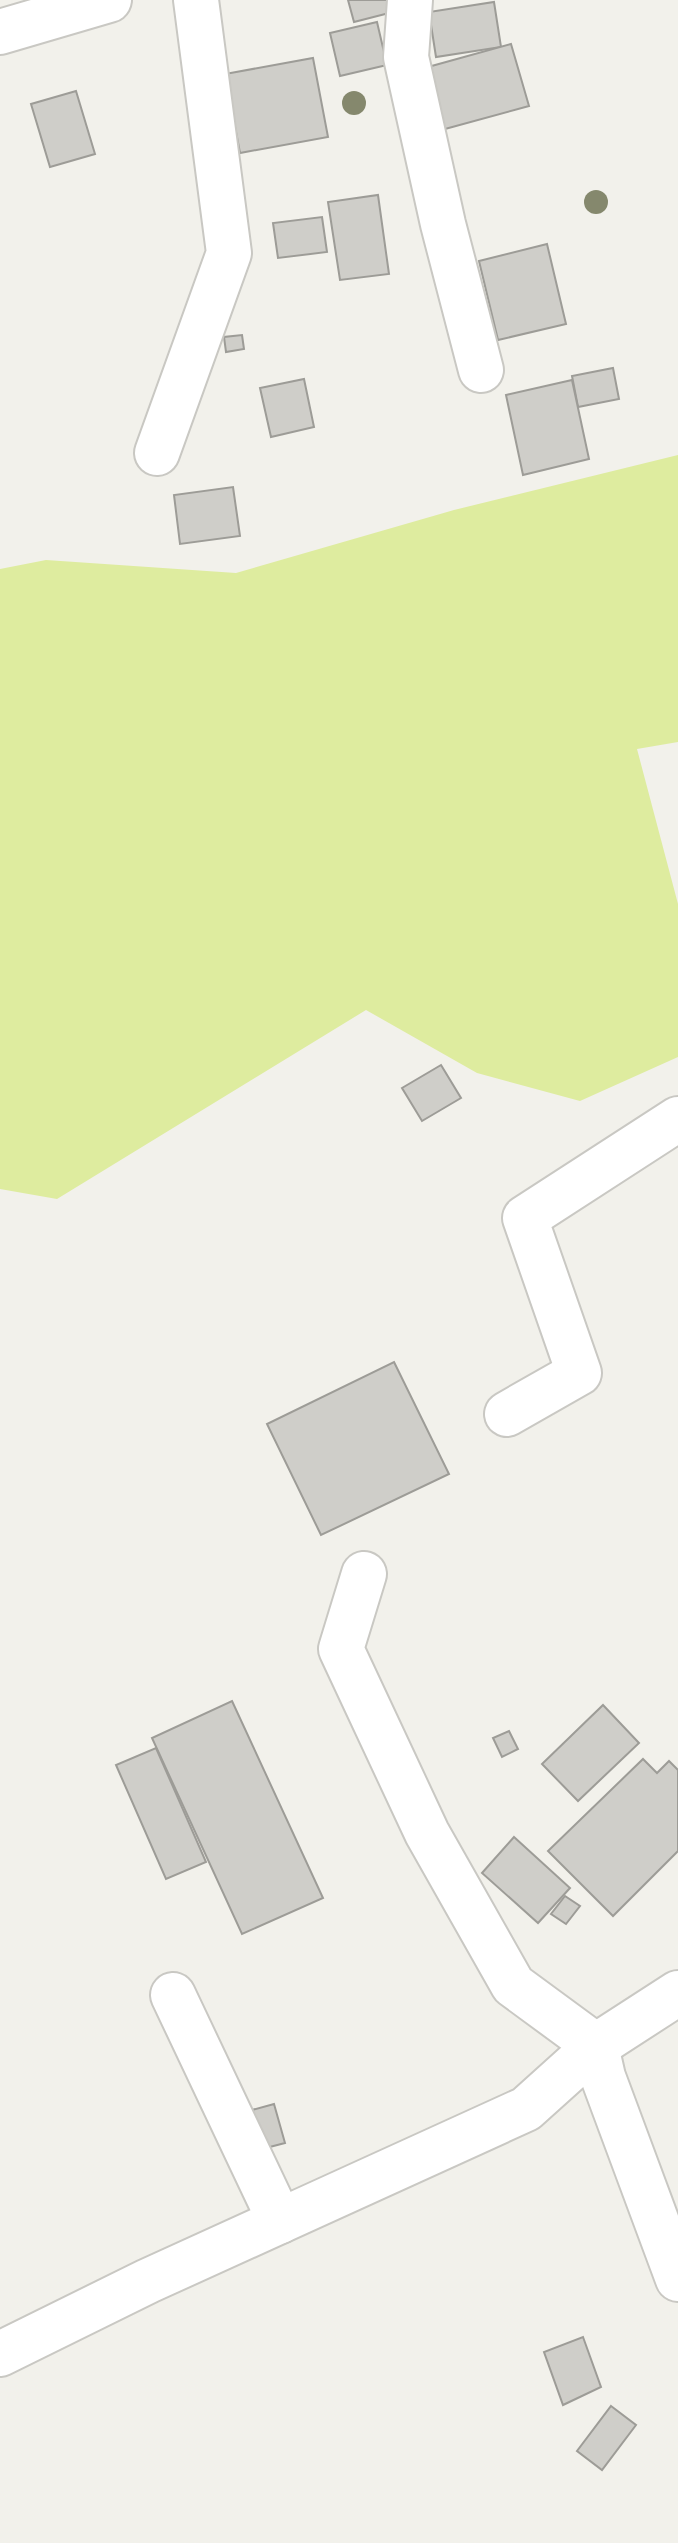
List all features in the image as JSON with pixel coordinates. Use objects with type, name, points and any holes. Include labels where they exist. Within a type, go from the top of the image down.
[{"type":"street","points":[[0,32],[109,0]]},
{"type":"street","points":[[157,453],[229,253],[196,0]]},
{"type":"street","points":[[410,0],[406,57],[443,224],[481,370]]},
{"type":"street","points":[[507,1414],[579,1373],[525,1218],[678,1119]]},
{"type":"street","points":[[364,1574],[341,1649],[427,1833],[513,1985],[596,2046],[603,2077],[678,2279]]},
{"type":"street","points":[[0,2354],[148,2281],[526,2109],[596,2046],[678,1993]]},
{"type":"street","points":[[173,1995],[280,2221]]},
{"type":"green space","points":[[678,455],[678,742],[637,749],[678,904],[678,1057],[580,1101],[477,1073],[366,1010],[57,1199],[0,1189],[0,569],[46,560],[236,573],[454,510]]},
{"type":"building","points":[[348,0],[394,0],[397,11],[354,22]]},
{"type":"building","points":[[494,2],[501,47],[436,57],[429,12]]},
{"type":"building","points":[[377,22],[387,65],[340,76],[330,33]]},
{"type":"building","points":[[511,44],[529,106],[445,129],[428,67]]},
{"type":"building","points":[[313,58],[328,137],[240,153],[225,74]]},
{"type":"building","points":[[76,91],[95,154],[50,167],[31,104]]},
{"type":"building","points":[[378,195],[389,274],[340,280],[328,202]]},
{"type":"building","points":[[322,217],[327,252],[278,258],[273,223]]},
{"type":"building","points":[[547,244],[566,324],[498,340],[479,261]]},
{"type":"building","points":[[242,335],[244,349],[226,352],[224,337]]},
{"type":"building","points":[[613,368],[619,399],[578,407],[572,376]]},
{"type":"building","points":[[304,379],[314,427],[271,437],[260,388]]},
{"type":"building","points":[[572,380],[589,459],[523,475],[506,395]]},
{"type":"building","points":[[233,487],[240,536],[180,544],[174,495]]},
{"type":"building","points":[[441,1065],[461,1098],[422,1121],[402,1088]]},
{"type":"building","points":[[394,1362],[449,1474],[321,1535],[267,1424]]},
{"type":"building","points":[[232,1701],[323,1898],[242,1934],[152,1738]]},
{"type":"building","points":[[603,1705],[639,1743],[578,1801],[542,1764]]},
{"type":"building","points":[[509,1731],[518,1749],[502,1757],[493,1738]]},
{"type":"building","points":[[156,1748],[206,1862],[166,1879],[116,1765]]},
{"type":"building","points":[[643,1759],[657,1773],[669,1761],[678,1770],[678,1851],[613,1916],[548,1851]]},
{"type":"building","points":[[514,1837],[570,1888],[538,1923],[482,1873]]},
{"type":"building","points":[[565,1896],[580,1906],[566,1924],[551,1914]]},
{"type":"building","points":[[274,2104],[285,2143],[262,2149],[252,2110]]},
{"type":"building","points":[[583,2337],[601,2387],[563,2405],[544,2352]]},
{"type":"building","points":[[611,2406],[636,2425],[602,2470],[577,2451]]}]
